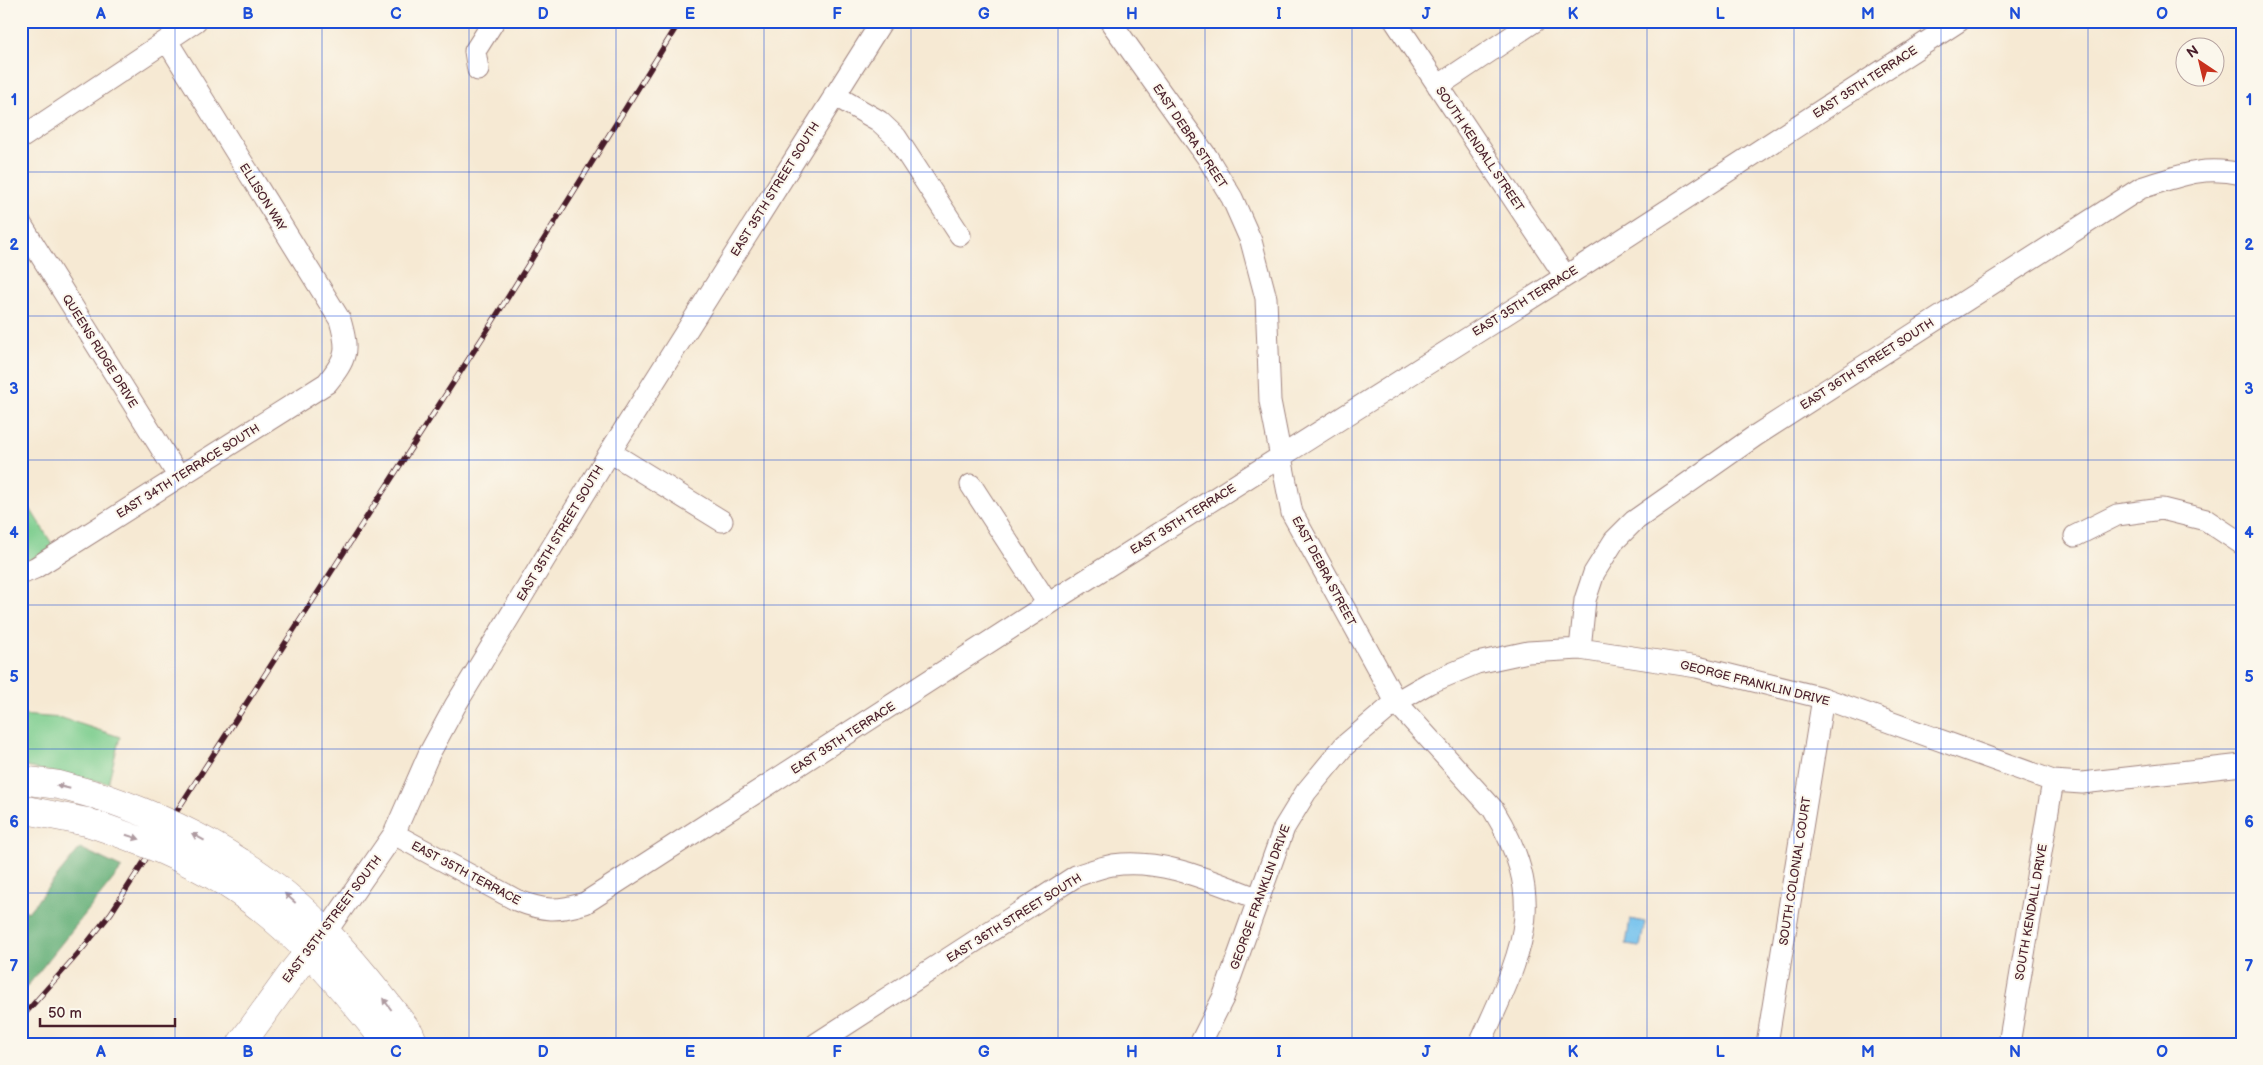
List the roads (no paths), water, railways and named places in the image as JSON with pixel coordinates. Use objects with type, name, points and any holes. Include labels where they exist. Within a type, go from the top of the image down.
[{"type":"main road","points":[[21,780],[58,785],[103,797],[147,812],[191,833],[233,872]]},
{"type":"main road","points":[[21,809],[87,822],[140,839],[201,868],[233,872],[276,886],[317,941],[353,998],[388,1044]]},
{"type":"main road","points":[[317,941],[368,979],[410,1034],[414,1044]]},
{"type":"main road","name":"EAST 35TH STREET SOUTH","points":[[241,1044],[317,941]]},
{"type":"street","points":[[21,138],[196,21]]},
{"type":"street","points":[[478,70],[475,51],[494,21]]},
{"type":"street","name":"EAST 35TH STREET SOUTH","points":[[317,941],[394,834],[429,754],[455,706],[610,452],[882,21]]},
{"type":"street","name":"EAST DEBRA STREET","points":[[1110,21],[1207,157],[1232,198],[1251,241],[1266,298],[1270,401],[1292,513],[1396,702],[1493,809],[1514,849],[1524,879],[1526,908],[1523,938],[1511,975],[1480,1044]]},
{"type":"street","name":"SOUTH KENDALL STREET","points":[[1395,21],[1565,276]]},
{"type":"street","points":[[1438,86],[1535,21]]},
{"type":"street","name":"EAST 35TH TERRACE","points":[[394,834],[516,900],[533,907],[547,910],[562,910],[585,903],[1048,604],[1565,276],[1959,21]]},
{"type":"street","name":"ELLISON WAY","points":[[167,41],[340,320],[346,343],[344,357]]},
{"type":"street","points":[[834,95],[879,121],[896,138],[960,235]]},
{"type":"street","name":"EAST 36TH STREET SOUTH","points":[[1580,649],[1585,600],[1594,573],[1614,541],[1634,520],[1755,436],[2141,188],[2191,172],[2228,171],[2240,174]]},
{"type":"street","name":"QUEENS RIDGE DRIVE","points":[[21,224],[179,477]]},
{"type":"street","name":"EAST 34TH TERRACE SOUTH","points":[[21,574],[35,568],[327,383],[341,365],[344,357]]},
{"type":"street","points":[[610,452],[722,521]]},
{"type":"street","points":[[971,485],[1048,604]]},
{"type":"street","points":[[2075,536],[2117,515],[2162,509],[2206,520],[2242,544]]},
{"type":"street","name":"GEORGE FRANKLIN DRIVE","points":[[1200,1044],[1223,998],[1284,828],[1306,792],[1344,746],[1396,702],[1429,683],[1477,663],[1528,652],[1580,649],[1697,667],[1823,698],[2053,781],[2082,783],[2242,765]]},
{"type":"street","name":"SOUTH COLONIAL COURT","points":[[1767,1044],[1823,698]]},
{"type":"street","name":"SOUTH KENDALL DRIVE","points":[[2009,1044],[2053,781]]},
{"type":"street","name":"EAST 36TH STREET SOUTH","points":[[816,1044],[1076,876],[1113,865],[1152,865],[1175,869],[1259,899]]},
{"type":"water","points":[[1630,919],[1645,922],[1640,947],[1626,945]]},
{"type":"railway","points":[[21,1018],[83,948],[111,913],[488,329],[680,21]]}]
